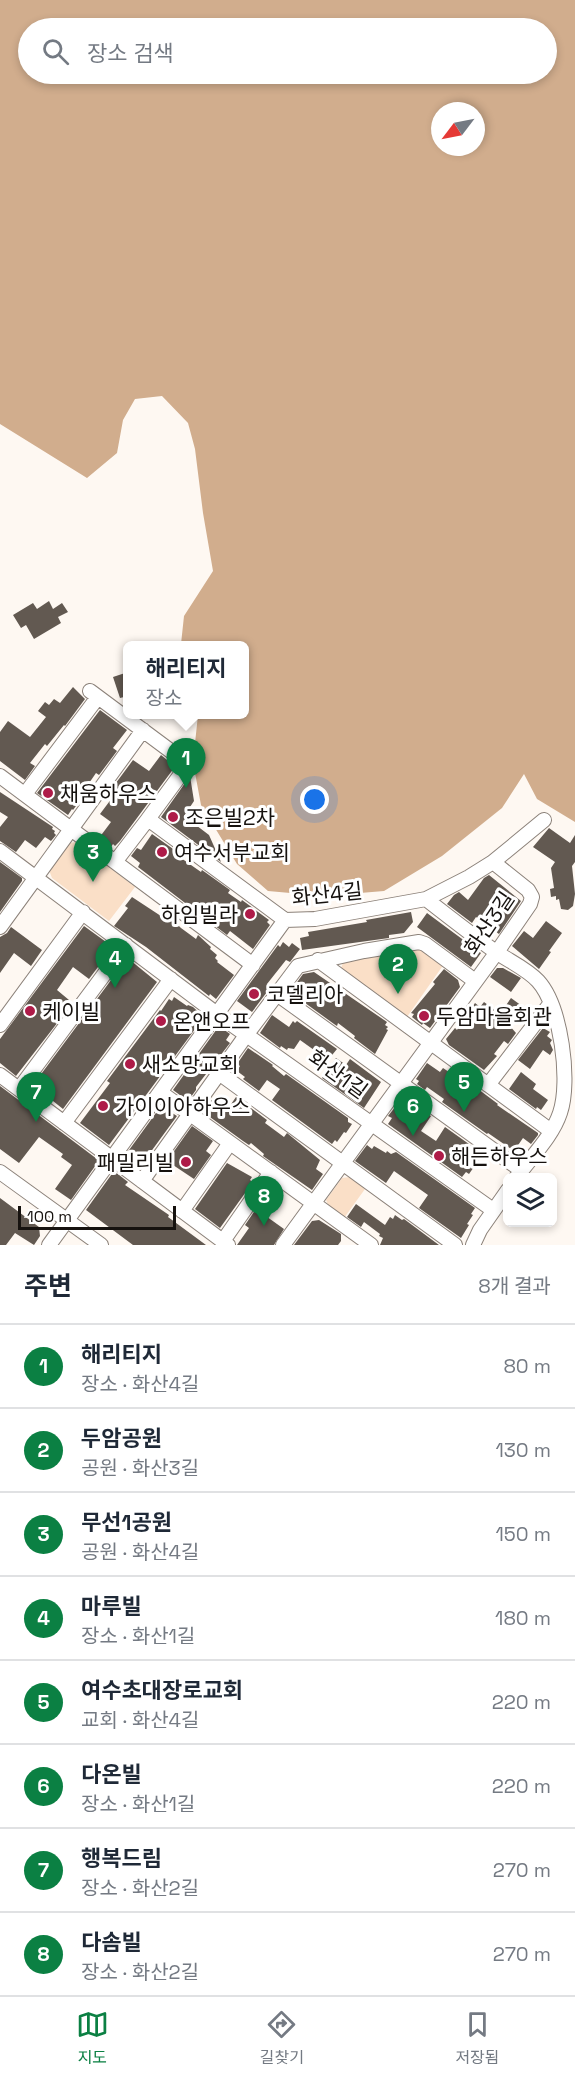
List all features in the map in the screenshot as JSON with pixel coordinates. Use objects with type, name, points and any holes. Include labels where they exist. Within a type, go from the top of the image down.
[{"type":"street","points":[[25,795],[94,694],[123,715]]},
{"type":"street","points":[[115,862],[184,770],[180,758],[128,719]]},
{"type":"street","points":[[0,927],[143,730]]},
{"type":"street","points":[[0,776],[253,965]]},
{"type":"street","name":"화산4길","points":[[148,819],[285,920],[315,920],[426,899],[493,862]]},
{"type":"street","name":"화산3길","points":[[283,1245],[530,904],[532,897],[528,890],[493,862],[544,819]]},
{"type":"street","name":"화산1길","points":[[0,851],[217,1014],[493,1210]]},
{"type":"street","points":[[426,899],[536,979],[559,1025],[564,1066],[564,1090],[560,1114],[551,1131],[520,1173]]},
{"type":"street","points":[[0,1025],[83,912]]},
{"type":"street","points":[[49,1245],[285,920]]},
{"type":"street","name":"화산3길","points":[[142,1181],[298,966],[318,960],[419,942],[475,981]]},
{"type":"street","points":[[19,1089],[126,945]]},
{"type":"street","points":[[318,960],[551,1131]]},
{"type":"street","points":[[64,1123],[171,979]]},
{"type":"street","points":[[277,994],[400,1083],[518,1173]]},
{"type":"street","points":[[489,1085],[550,1004]]},
{"type":"street","points":[[219,1073],[455,1245]]},
{"type":"street","points":[[0,1075],[226,1243],[271,1172]]},
{"type":"street","points":[[160,1092],[313,1204],[352,1240],[370,1245]]},
{"type":"street","points":[[182,1211],[230,1143]]},
{"type":"street","points":[[0,1172],[101,1245]]},
{"type":"street","points":[[473,1245],[480,1230],[503,1196]]},
{"type":"shaded area","points":[[0,0],[575,0],[575,822],[537,799],[524,774],[502,808],[442,856],[384,891],[324,896],[268,891],[237,864],[201,805],[193,762],[198,719],[249,719],[249,641],[181,641],[184,616],[213,571],[195,449],[188,423],[162,396],[135,399],[123,420],[117,453],[87,478],[0,424]]},
{"type":"shaded area","points":[[76,842],[135,887],[109,921],[52,878],[49,870],[69,843]]},
{"type":"shaded area","points":[[415,948],[423,949],[444,964],[407,1017],[340,971],[344,960]]},
{"type":"shaded area","points":[[350,1177],[365,1189],[344,1218],[329,1207],[326,1200],[342,1178]]},
{"type":"building","points":[[49,601],[53,609],[62,603],[68,612],[58,617],[61,623],[34,639],[26,625],[21,628],[13,615],[33,603],[37,609]]},
{"type":"building","points":[[123,674],[123,697],[120,698],[113,677]]},
{"type":"building","points":[[73,687],[85,699],[65,726],[47,746],[45,744],[30,763],[35,766],[25,780],[0,761],[0,732],[8,721],[30,737],[46,717],[38,711],[45,702],[49,705],[54,699],[60,703]]},
{"type":"building","points":[[100,710],[127,730],[113,748],[117,751],[99,775],[96,773],[85,789],[87,791],[68,815],[37,793]]},
{"type":"building","points":[[161,755],[174,768],[120,841],[111,847],[99,838],[111,822],[100,814],[112,798],[107,795],[133,760],[149,771]]},
{"type":"building","points":[[190,776],[194,801],[184,816],[209,835],[221,862],[161,817]]},
{"type":"building","points":[[0,792],[53,827],[56,835],[51,841],[45,837],[36,848],[25,840],[16,852],[0,841],[0,827],[8,817],[0,812]]},
{"type":"building","points":[[549,828],[570,843],[575,835],[575,862],[572,866],[575,894],[573,906],[568,910],[561,909],[556,896],[551,897],[550,889],[554,888],[551,868],[555,862],[533,847]]},
{"type":"building","points":[[152,834],[183,856],[181,858],[230,890],[228,893],[241,902],[242,900],[269,920],[267,922],[270,925],[253,949],[230,931],[227,935],[138,867],[140,863],[131,856],[137,848],[141,850]]},
{"type":"building","points":[[0,862],[22,878],[22,881],[0,912]]},
{"type":"building","points":[[489,875],[521,901],[499,934],[476,917],[472,923],[447,904],[459,892],[468,900],[484,878]]},
{"type":"building","points":[[132,897],[167,920],[170,915],[177,920],[175,922],[181,928],[196,939],[198,935],[211,947],[210,949],[217,955],[215,958],[217,962],[234,975],[216,999],[114,926],[128,908],[125,906]]},
{"type":"building","points":[[411,912],[413,922],[404,933],[389,935],[389,938],[302,950],[300,938],[309,936],[308,932]]},
{"type":"building","points":[[427,913],[481,953],[471,967],[417,927]]},
{"type":"building","points":[[546,921],[562,933],[539,969],[512,946],[524,931],[533,938]]},
{"type":"building","points":[[84,926],[113,947],[89,979],[73,967],[57,990],[69,1000],[55,1020],[58,1022],[16,1076],[0,1063],[0,1039]]},
{"type":"building","points":[[11,927],[42,950],[31,966],[14,953],[0,973],[0,937]]},
{"type":"building","points":[[283,942],[289,947],[292,943],[300,949],[290,962],[286,960],[267,984],[273,984],[252,1012],[237,1001],[278,945],[280,947]]},
{"type":"building","points":[[126,960],[129,962],[130,960],[157,982],[63,1109],[33,1085]]},
{"type":"building","points":[[497,968],[503,968],[521,978],[511,992],[490,977]]},
{"type":"building","points":[[444,969],[458,980],[460,987],[430,1028],[423,1023],[422,1025],[412,1017],[414,1014],[411,1013],[435,984],[433,982]]},
{"type":"building","points":[[314,972],[387,1022],[385,1025],[388,1030],[375,1054],[338,1023],[337,1026],[290,992],[303,974]]},
{"type":"building","points":[[174,997],[187,1006],[193,1007],[204,1017],[109,1145],[80,1123],[110,1083],[107,1081],[160,1010],[169,999],[172,1001]]},
{"type":"building","points":[[511,998],[522,1006],[509,1025],[516,1033],[508,1044],[504,1041],[494,1054],[497,1056],[484,1070],[449,1045],[446,1039],[455,1028],[457,1030],[475,1003],[480,1007],[484,1002],[500,1014]]},
{"type":"building","points":[[272,1015],[289,1027],[293,1021],[295,1023],[297,1021],[337,1049],[328,1060],[300,1040],[294,1049],[288,1048],[287,1050],[281,1046],[280,1048],[260,1033]]},
{"type":"building","points":[[219,1026],[230,1034],[226,1040],[230,1043],[188,1101],[173,1090]]},
{"type":"building","points":[[543,1028],[550,1032],[547,1036],[552,1040],[550,1043],[553,1050],[550,1055],[543,1050],[530,1069],[518,1060]]},
{"type":"building","points":[[248,1048],[273,1065],[284,1076],[286,1074],[348,1118],[348,1122],[352,1124],[346,1133],[344,1132],[337,1142],[335,1140],[332,1144],[272,1100],[280,1089],[267,1080],[259,1091],[243,1079],[245,1077],[237,1071],[240,1066],[237,1064]]},
{"type":"building","points":[[336,1058],[346,1065],[350,1059],[381,1082],[364,1108],[322,1078]]},
{"type":"building","points":[[427,1063],[440,1072],[443,1068],[473,1088],[474,1086],[538,1135],[531,1144],[523,1138],[514,1151],[487,1134],[442,1102],[444,1099],[427,1087],[425,1090],[417,1084],[419,1081],[416,1079]]},
{"type":"building","points":[[521,1072],[536,1084],[533,1089],[548,1100],[541,1110],[537,1107],[536,1109],[509,1089]]},
{"type":"building","points":[[0,1086],[97,1159],[98,1162],[71,1200],[55,1189],[72,1165],[61,1157],[63,1154],[39,1137],[19,1163],[0,1149]]},
{"type":"building","points":[[236,1097],[267,1120],[265,1123],[284,1137],[287,1133],[320,1160],[316,1169],[323,1174],[312,1190],[263,1156],[264,1154],[251,1143],[249,1145],[203,1112],[211,1100],[227,1110]]},
{"type":"building","points":[[400,1101],[413,1110],[416,1106],[431,1116],[421,1131],[436,1141],[445,1127],[483,1154],[469,1174],[466,1172],[462,1177],[388,1124],[392,1118],[388,1116]]},
{"type":"building","points":[[161,1106],[177,1116],[139,1168],[124,1157]]},
{"type":"building","points":[[192,1126],[213,1141],[206,1151],[211,1155],[194,1179],[167,1161]]},
{"type":"building","points":[[367,1145],[386,1153],[387,1151],[391,1154],[396,1152],[475,1208],[461,1238],[419,1208],[428,1195],[394,1171],[386,1183],[355,1161]]},
{"type":"building","points":[[227,1163],[252,1177],[250,1180],[253,1182],[220,1228],[195,1209]]},
{"type":"building","points":[[114,1171],[128,1182],[125,1185],[169,1215],[168,1217],[206,1245],[133,1245],[86,1210]]},
{"type":"building","points":[[0,1198],[39,1227],[40,1236],[34,1245],[15,1233],[6,1245],[0,1245]]},
{"type":"building","points":[[356,1204],[385,1225],[390,1217],[393,1219],[395,1215],[404,1219],[439,1245],[380,1245],[383,1238],[379,1236],[380,1234],[364,1222],[361,1227],[347,1217]]},
{"type":"building","points":[[256,1209],[284,1229],[274,1245],[237,1245],[249,1228],[245,1225]]},
{"type":"building","points":[[319,1220],[341,1234],[341,1241],[338,1245],[294,1245],[312,1221]]},
{"type":"place","name":"해리티지","points":[[186,788]]},
{"type":"place","name":"채움하우스","points":[[48,793]]},
{"type":"place","name":"조은빌2차","points":[[173,817]]},
{"type":"place","name":"여수서부교회","points":[[162,852]]},
{"type":"place","name":"무선1공원","points":[[93,882]]},
{"type":"place","name":"하임빌라","points":[[250,914]]},
{"type":"place","name":"마루빌","points":[[115,988]]},
{"type":"place","name":"코델리아","points":[[254,994]]},
{"type":"place","name":"두암공원","points":[[398,994]]},
{"type":"place","name":"케이빌","points":[[30,1011]]},
{"type":"place","name":"두암마을회관","points":[[424,1016]]},
{"type":"place","name":"온앤오프","points":[[161,1021]]},
{"type":"place","name":"새소망교회","points":[[130,1064]]},
{"type":"place","name":"가이이아하우스","points":[[103,1106]]},
{"type":"place","name":"여수초대장로교회","points":[[464,1112]]},
{"type":"place","name":"행복드림","points":[[36,1122]]},
{"type":"place","name":"다온빌","points":[[413,1136]]},
{"type":"place","name":"해든하우스","points":[[439,1156]]},
{"type":"place","name":"패밀리빌","points":[[186,1162]]},
{"type":"place","name":"다솜빌","points":[[264,1226]]}]
